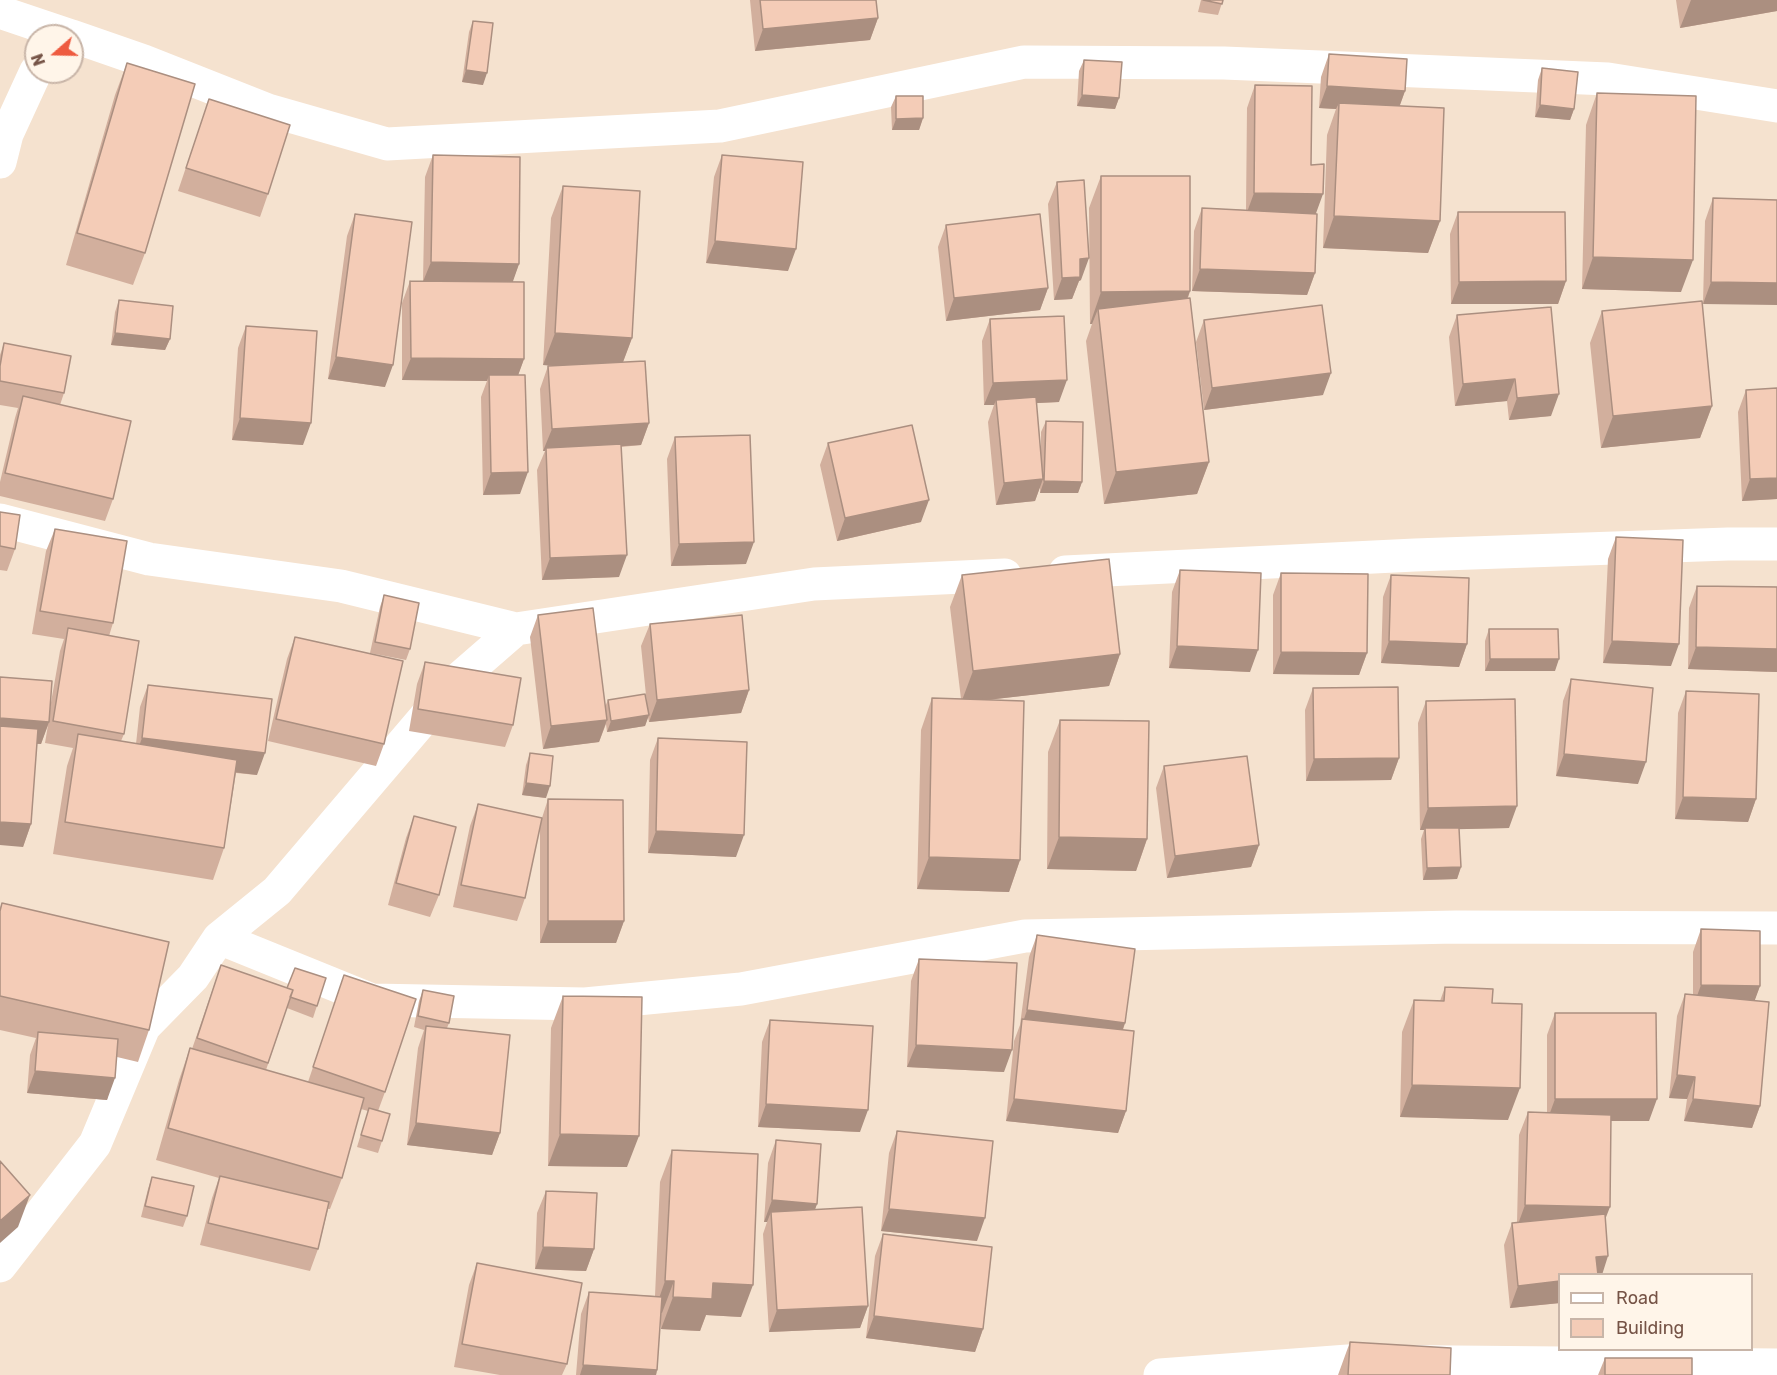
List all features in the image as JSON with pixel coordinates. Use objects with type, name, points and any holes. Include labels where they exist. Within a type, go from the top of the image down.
[{"type":"street","points":[[0,12],[33,24]]},
{"type":"street","points":[[84,42],[144,61],[268,110],[387,144],[720,126],[1024,62],[1224,63],[1608,79],[1777,106]]},
{"type":"street","points":[[0,162],[7,134],[30,84]]},
{"type":"street","points":[[0,520],[149,559],[341,586],[516,629],[814,584],[1415,555],[1777,544]]},
{"type":"street","points":[[0,1266],[95,1144],[144,1027],[193,977],[219,938],[277,891],[454,682],[516,629]]},
{"type":"street","points":[[219,938],[372,1000],[585,1004],[741,989],[1025,936],[1456,927],[1777,928]]},
{"type":"street","points":[[1160,1375],[1348,1361],[1777,1365]]},
{"type":"shaded area","points":[[0,0],[1777,0],[1777,1375],[0,1375]]},
{"type":"building","points":[[760,0],[876,0],[878,18],[763,29]]},
{"type":"building","points":[[1203,0],[1223,0],[1222,4]]},
{"type":"building","points":[[473,21],[493,23],[487,73],[466,70]]},
{"type":"building","points":[[1329,54],[1407,59],[1405,91],[1327,86]]},
{"type":"building","points":[[1084,60],[1122,62],[1119,98],[1082,95]]},
{"type":"building","points":[[127,63],[195,84],[145,253],[77,233]]},
{"type":"building","points":[[1542,68],[1578,72],[1574,109],[1540,105]]},
{"type":"building","points":[[1255,85],[1312,86],[1311,165],[1324,164],[1323,194],[1254,193]]},
{"type":"building","points":[[1597,93],[1696,96],[1693,260],[1593,257]]},
{"type":"building","points":[[896,96],[923,96],[923,118],[896,119]]},
{"type":"building","points":[[209,99],[290,125],[268,194],[186,168]]},
{"type":"building","points":[[1339,103],[1444,108],[1440,221],[1334,216]]},
{"type":"building","points":[[433,155],[520,157],[519,264],[431,262]]},
{"type":"building","points":[[722,155],[803,162],[796,249],[715,241]]},
{"type":"building","points":[[1101,176],[1190,176],[1190,291],[1101,292]]},
{"type":"building","points":[[1084,180],[1089,258],[1080,259],[1080,277],[1062,278],[1057,182]]},
{"type":"building","points":[[563,186],[640,191],[632,338],[555,333]]},
{"type":"building","points":[[1713,198],[1777,200],[1777,283],[1711,282]]},
{"type":"building","points":[[1202,208],[1317,214],[1315,273],[1200,269]]},
{"type":"building","points":[[1458,212],[1565,212],[1566,281],[1459,282]]},
{"type":"building","points":[[355,214],[412,222],[393,365],[336,357]]},
{"type":"building","points":[[1040,214],[1048,288],[954,298],[946,225]]},
{"type":"building","points":[[410,281],[524,282],[524,359],[411,358]]},
{"type":"building","points":[[1190,298],[1209,462],[1116,472],[1098,309]]},
{"type":"building","points":[[119,300],[173,306],[170,339],[115,333]]},
{"type":"building","points":[[1702,301],[1712,406],[1613,416],[1602,311]]},
{"type":"building","points":[[1322,305],[1331,373],[1212,388],[1204,320]]},
{"type":"building","points":[[1551,307],[1559,394],[1517,398],[1515,379],[1463,384],[1457,315]]},
{"type":"building","points":[[1064,316],[1067,380],[993,383],[990,319]]},
{"type":"building","points":[[246,326],[317,331],[311,423],[240,418]]},
{"type":"building","points":[[4,343],[71,356],[64,393],[0,381]]},
{"type":"building","points":[[645,361],[649,423],[552,429],[548,366]]},
{"type":"building","points":[[489,375],[525,375],[528,472],[491,473]]},
{"type":"building","points":[[1777,388],[1777,478],[1750,479],[1746,390]]},
{"type":"building","points":[[23,396],[131,421],[113,499],[5,473]]},
{"type":"building","points":[[1036,397],[1043,479],[1004,483],[996,400]]},
{"type":"building","points":[[1046,421],[1083,422],[1082,482],[1044,481]]},
{"type":"building","points":[[912,425],[929,500],[845,518],[828,443]]},
{"type":"building","points":[[750,435],[754,542],[679,544],[675,437]]},
{"type":"building","points":[[621,444],[627,555],[550,558],[546,448]]},
{"type":"building","points":[[0,512],[20,515],[15,549],[0,546]]},
{"type":"building","points":[[55,529],[127,541],[113,623],[40,611]]},
{"type":"building","points":[[1616,537],[1683,540],[1679,644],[1612,641]]},
{"type":"building","points":[[1109,559],[1120,654],[973,671],[962,575]]},
{"type":"building","points":[[1180,570],[1261,573],[1258,650],[1177,646]]},
{"type":"building","points":[[1281,573],[1368,574],[1367,653],[1281,652]]},
{"type":"building","points":[[1391,575],[1469,578],[1467,644],[1389,641]]},
{"type":"building","points":[[1697,586],[1777,587],[1777,649],[1696,647]]},
{"type":"building","points":[[384,595],[419,603],[410,649],[375,642]]},
{"type":"building","points":[[593,608],[607,720],[551,726],[538,615]]},
{"type":"building","points":[[742,615],[749,690],[657,700],[650,624]]},
{"type":"building","points":[[68,628],[139,641],[124,734],[53,721]]},
{"type":"building","points":[[1489,629],[1558,629],[1559,659],[1490,659]]},
{"type":"building","points":[[295,637],[403,661],[384,744],[276,719]]},
{"type":"building","points":[[425,662],[521,678],[513,725],[418,709]]},
{"type":"building","points":[[0,677],[52,681],[49,722],[0,718]]},
{"type":"building","points":[[1571,679],[1653,688],[1646,762],[1564,754]]},
{"type":"building","points":[[148,685],[272,699],[265,753],[142,738]]},
{"type":"building","points":[[1398,687],[1399,758],[1314,759],[1313,688]]},
{"type":"building","points":[[1686,691],[1759,694],[1756,799],[1683,797]]},
{"type":"building","points":[[645,694],[649,715],[611,721],[608,700]]},
{"type":"building","points":[[932,698],[1024,701],[1020,860],[929,857]]},
{"type":"building","points":[[1515,699],[1517,806],[1428,808],[1426,701]]},
{"type":"building","points":[[1060,720],[1149,721],[1147,839],[1059,837]]},
{"type":"building","points":[[0,726],[38,729],[31,824],[0,822]]},
{"type":"building","points":[[78,734],[237,760],[224,848],[65,822]]},
{"type":"building","points":[[658,738],[747,742],[744,835],[656,831]]},
{"type":"building","points":[[530,753],[553,756],[550,786],[526,783]]},
{"type":"building","points":[[1247,756],[1259,845],[1175,856],[1164,766]]},
{"type":"building","points":[[548,799],[623,800],[624,921],[548,921]]},
{"type":"building","points":[[478,804],[542,818],[525,898],[461,885]]},
{"type":"building","points":[[414,816],[456,827],[439,895],[396,883]]},
{"type":"building","points":[[1425,828],[1459,828],[1461,867],[1427,868]]},
{"type":"building","points":[[2,903],[169,942],[149,1030],[0,996],[0,911]]},
{"type":"building","points":[[1701,929],[1760,931],[1760,986],[1701,985]]},
{"type":"building","points":[[1037,935],[1135,949],[1125,1023],[1027,1010]]},
{"type":"building","points":[[919,959],[1017,963],[1012,1050],[916,1045]]},
{"type":"building","points":[[221,965],[293,990],[268,1063],[197,1038]]},
{"type":"building","points":[[295,968],[326,978],[317,1006],[290,997],[293,990],[287,988]]},
{"type":"building","points":[[344,975],[416,999],[385,1092],[313,1067]]},
{"type":"building","points":[[1445,987],[1493,989],[1492,1003],[1522,1004],[1520,1088],[1412,1085],[1414,1000],[1444,1001]]},
{"type":"building","points":[[423,990],[454,996],[449,1023],[418,1016]]},
{"type":"building","points":[[1685,994],[1769,1002],[1760,1106],[1693,1099],[1695,1077],[1677,1075]]},
{"type":"building","points":[[563,996],[642,997],[639,1136],[560,1134]]},
{"type":"building","points":[[1555,1013],[1656,1013],[1657,1099],[1555,1099]]},
{"type":"building","points":[[1022,1019],[1134,1031],[1126,1111],[1014,1099]]},
{"type":"building","points":[[770,1020],[873,1026],[868,1110],[766,1104]]},
{"type":"building","points":[[426,1026],[510,1035],[500,1133],[416,1123]]},
{"type":"building","points":[[38,1032],[118,1039],[115,1078],[35,1071]]},
{"type":"building","points":[[190,1048],[364,1098],[342,1178],[168,1128]]},
{"type":"building","points":[[369,1108],[390,1114],[382,1141],[361,1135]]},
{"type":"building","points":[[1528,1112],[1611,1115],[1610,1207],[1525,1205]]},
{"type":"building","points":[[897,1131],[993,1141],[985,1218],[889,1209]]},
{"type":"building","points":[[776,1140],[821,1144],[817,1204],[772,1200]]},
{"type":"building","points":[[672,1150],[758,1154],[753,1285],[713,1283],[712,1299],[673,1297],[674,1281],[665,1281]]},
{"type":"building","points":[[0,1161],[30,1195],[0,1221]]},
{"type":"building","points":[[220,1176],[329,1202],[318,1249],[208,1223]]},
{"type":"building","points":[[152,1177],[194,1186],[187,1216],[145,1206]]},
{"type":"building","points":[[546,1191],[597,1193],[594,1249],[543,1247]]},
{"type":"building","points":[[862,1207],[868,1306],[777,1310],[771,1212]]},
{"type":"building","points":[[1605,1214],[1608,1256],[1596,1257],[1598,1273],[1558,1273],[1558,1281],[1518,1286],[1512,1223]]},
{"type":"building","points":[[883,1234],[992,1247],[983,1329],[874,1316]]},
{"type":"building","points":[[477,1263],[582,1283],[567,1364],[462,1344]]},
{"type":"building","points":[[589,1292],[662,1297],[657,1370],[583,1365]]},
{"type":"building","points":[[1350,1342],[1451,1348],[1450,1375],[1348,1375]]},
{"type":"building","points":[[1605,1358],[1692,1358],[1692,1375],[1605,1375]]}]
